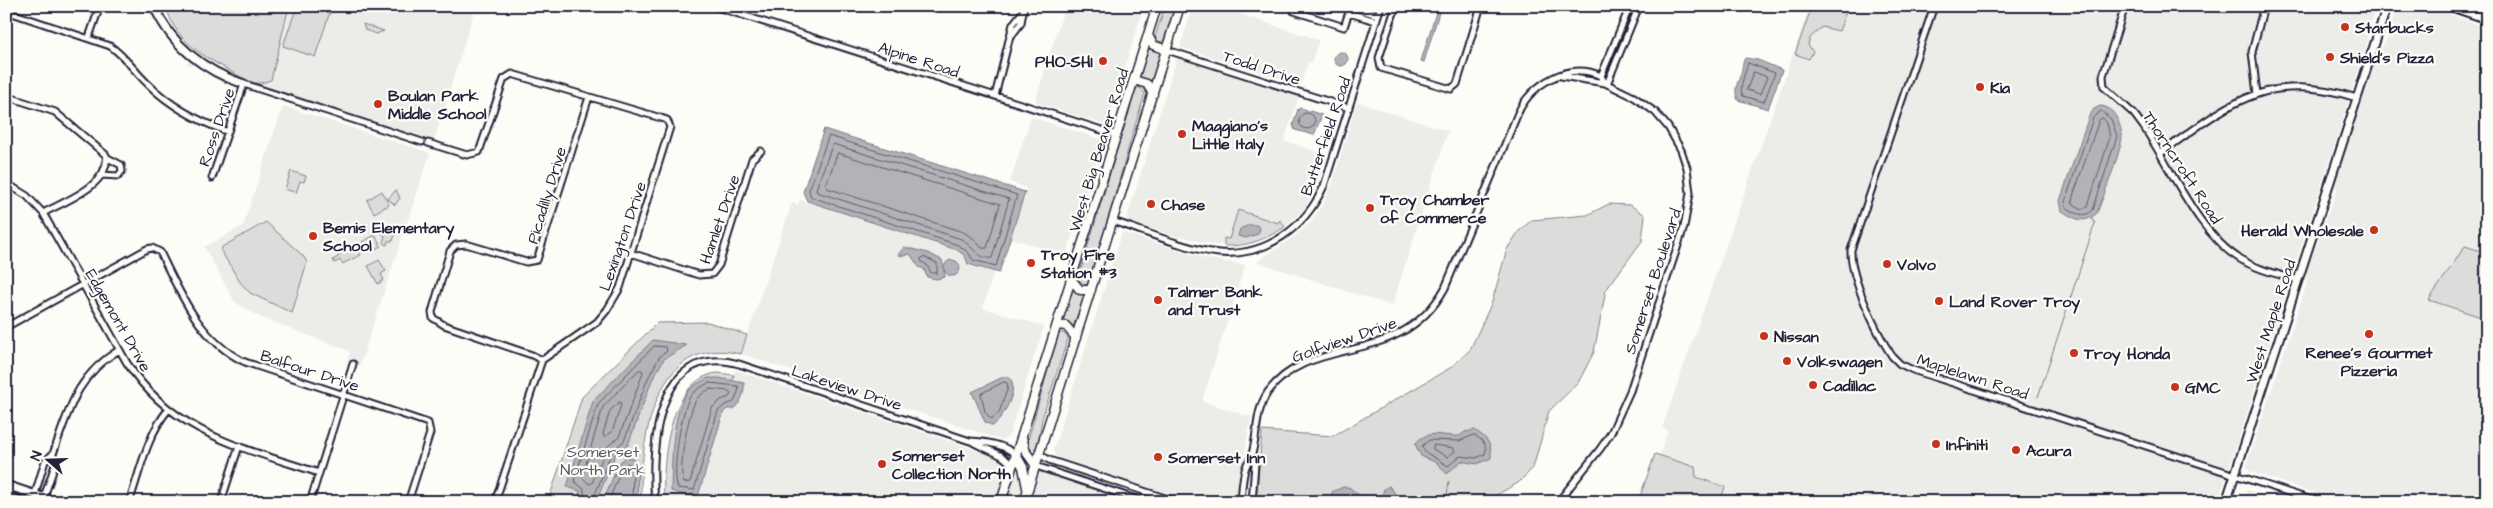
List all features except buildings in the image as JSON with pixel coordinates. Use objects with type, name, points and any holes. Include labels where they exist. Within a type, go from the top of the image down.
[{"type":"main road","points":[[154,6],[170,34],[192,56],[215,72],[244,84]]},
{"type":"main road","name":"West Big Beaver Road","points":[[1001,502],[1157,6]]},
{"type":"main road","points":[[1024,502],[1180,6]]},
{"type":"main road","name":"West Maple Road","points":[[2226,502],[2387,6]]},
{"type":"main road","points":[[2449,6],[2487,19]]},
{"type":"main road","points":[[1148,36],[1153,45],[1167,50]]},
{"type":"main road","points":[[1134,80],[1147,84],[1153,94]]},
{"type":"main road","points":[[1071,279],[1080,290],[1091,290]]},
{"type":"main road","points":[[1057,325],[1066,326],[1076,338]]},
{"type":"main road","points":[[1022,434],[1026,452],[1036,466]]},
{"type":"main road","points":[[1016,455],[1023,467],[1027,492]]},
{"type":"main road","points":[[6,485],[57,502]]},
{"type":"main road","points":[[6,496],[24,502]]},
{"type":"street","points":[[89,38],[100,6]]},
{"type":"street","name":"Alpine Road","points":[[714,6],[1117,135]]},
{"type":"street","points":[[994,96],[1012,35],[1014,21],[1021,14],[1024,6]]},
{"type":"street","points":[[1295,6],[1294,11],[1344,27],[1350,9],[1377,18]]},
{"type":"street","name":"Butterfield Road","points":[[1113,221],[1204,250],[1220,253],[1249,251],[1274,242],[1300,224],[1316,203],[1324,186],[1381,6]]},
{"type":"street","points":[[1396,6],[1379,58],[1381,68],[1451,89],[1457,84],[1481,6]]},
{"type":"street","points":[[1606,83],[1601,76],[1630,6]]},
{"type":"street","points":[[1606,83],[1640,6]]},
{"type":"street","name":"Maplelawn Road","points":[[1934,6],[1851,250],[1852,269],[1857,286],[1889,352],[1900,364],[1913,370],[2318,502]]},
{"type":"street","name":"Thorncroft Road","points":[[2125,6],[2103,76],[2104,87],[2134,114],[2161,153],[2201,220],[2224,247],[2255,267],[2298,280]]},
{"type":"street","points":[[2256,94],[2252,52],[2264,6]]},
{"type":"street","points":[[6,10],[89,38],[115,50],[154,90],[172,104],[191,116],[228,132]]},
{"type":"street","name":"Todd Drive","points":[[1167,50],[1349,108]]},
{"type":"street","name":"Golfview Drive","points":[[1241,502],[1247,465],[1252,456],[1257,420],[1268,392],[1285,374],[1308,362],[1383,341],[1404,332],[1430,311],[1445,288],[1521,106],[1529,94],[1540,84],[1579,70],[1601,76]]},
{"type":"street","points":[[244,84],[467,155],[479,152],[504,79],[508,75],[523,76],[589,97]]},
{"type":"street","points":[[1561,76],[1606,83]]},
{"type":"street","name":"Somerset Boulevard","points":[[1558,502],[1600,449],[1619,416],[1633,382],[1689,208],[1687,168],[1673,134],[1647,105],[1606,83]]},
{"type":"street","name":"Ross Drive","points":[[212,178],[244,84]]},
{"type":"street","points":[[2161,153],[2222,109],[2256,94],[2284,87],[2313,88],[2357,98]]},
{"type":"street","points":[[6,96],[61,116],[100,149],[106,158],[121,165],[122,171],[118,176],[102,175]]},
{"type":"street","name":"Lexington Drive","points":[[542,360],[588,329],[607,310],[620,288],[670,127],[667,120],[589,97]]},
{"type":"street","name":"Picadilly Drive","points":[[542,360],[444,325],[433,318],[433,308],[450,251],[456,245],[466,244],[526,262],[537,260],[589,97]]},
{"type":"street","name":"Hamlet Drive","points":[[631,253],[699,275],[712,274],[719,265],[752,159],[761,151]]},
{"type":"street","points":[[44,213],[80,193],[102,175],[105,169],[106,158]]},
{"type":"street","name":"Edgemont Drive","points":[[6,183],[27,196],[44,213],[119,350],[139,380],[168,410],[199,430],[238,446],[319,473]]},
{"type":"street","name":"Balfour Drive","points":[[83,286],[147,249],[156,249],[160,252],[201,327],[225,351],[245,362],[423,420],[430,426],[430,433],[408,502]]},
{"type":"street","points":[[6,327],[83,286]]},
{"type":"street","points":[[34,494],[46,461],[53,454],[76,390],[98,364],[119,350]]},
{"type":"street","points":[[495,502],[542,360]]},
{"type":"street","name":"Lakeview Drive","points":[[655,502],[656,443],[668,392],[676,379],[689,368],[714,360],[739,364],[970,441],[985,442],[1007,448],[1016,455]]},
{"type":"street","points":[[310,502],[353,364]]},
{"type":"street","points":[[131,497],[150,440],[168,410]]},
{"type":"street","name":"Lakeview Drive","points":[[970,441],[983,450],[1007,459],[1012,467]]},
{"type":"street","points":[[221,502],[238,446]]},
{"type":"street","points":[[44,497],[55,465],[53,454]]},
{"type":"street","points":[[1039,454],[1049,460],[1177,502]]},
{"type":"street","name":"Golfview Drive","points":[[1252,456],[1254,464],[1252,502]]},
{"type":"street","points":[[1036,466],[1145,502]]},
{"type":"shaded area","name":"Boulan Park Middle School","points":[[206,6],[468,6],[475,9],[433,144],[187,64]]},
{"type":"shaded area","points":[[1065,6],[1144,6],[1109,117],[1109,126],[1035,102]]},
{"type":"shaded area","points":[[1193,6],[1215,6],[1319,40],[1311,63],[1308,62],[1300,85],[1180,47]]},
{"type":"shaded area","points":[[1810,6],[2378,6],[2370,25],[2366,48],[2218,502],[1720,502],[1724,487],[1695,477],[1694,467],[1659,456],[1668,430],[1662,428]]},
{"type":"shaded area","points":[[2397,6],[2428,6],[2487,28],[2487,502],[2341,502],[2251,472],[2246,467],[2307,283],[2306,275],[2337,190],[2335,185],[2376,58],[2386,40]]},
{"type":"shaded area","points":[[1177,57],[1299,97],[1284,141],[1327,155],[1315,190],[1303,210],[1285,227],[1269,237],[1249,244],[1213,245],[1181,236],[1180,238],[1126,221]]},
{"type":"shaded area","points":[[1357,102],[1448,131],[1392,306],[1257,262],[1299,233],[1310,223],[1323,204],[1333,182]]},
{"type":"shaded area","name":"Bemis Elementary School","points":[[283,106],[430,153],[360,365],[347,361],[350,351],[260,317],[235,302],[204,247],[243,226]]},
{"type":"shaded area","points":[[1031,117],[1103,140],[1066,255],[1010,238],[1026,188],[1010,182]]},
{"type":"shaded area","points":[[800,200],[957,250],[965,256],[969,264],[994,272],[983,308],[1044,326],[1009,436],[1002,440],[741,354],[792,203],[798,205]]},
{"type":"shaded area","points":[[1122,232],[1203,258],[1245,265],[1202,401],[1251,417],[1236,502],[1187,502],[1058,458],[1053,451]]},
{"type":"shaded area","points":[[735,370],[1000,458],[1139,502],[694,502]]},
{"type":"shaded area","points":[[2247,489],[2250,491],[2285,502],[2243,502]]},
{"type":"green space","points":[[166,6],[289,6],[271,80],[261,83],[248,81],[197,50],[181,36]]},
{"type":"green space","points":[[297,6],[332,6],[315,57],[283,46]]},
{"type":"green space","points":[[1165,6],[1175,6],[1164,40],[1160,42],[1155,37]]},
{"type":"green space","points":[[1812,6],[1848,6],[1839,31],[1822,27],[1810,38],[1808,45],[1813,52],[1809,59],[1795,54]]},
{"type":"green space","points":[[363,24],[384,31],[376,34],[365,30]]},
{"type":"green space","points":[[1148,48],[1160,53],[1151,83],[1139,77]]},
{"type":"green space","points":[[1139,87],[1145,93],[1090,282],[1085,285],[1078,279],[1135,91]]},
{"type":"green space","points":[[291,171],[306,176],[304,182],[300,181],[296,193],[285,189]]},
{"type":"green space","points":[[396,190],[400,198],[395,205],[388,199]]},
{"type":"green space","points":[[382,191],[389,205],[374,213],[367,200]]},
{"type":"green space","points":[[1609,204],[1630,205],[1645,215],[1642,241],[1606,290],[1594,352],[1578,383],[1549,411],[1533,468],[1518,483],[1484,502],[1256,502],[1262,431],[1333,436],[1450,368],[1470,350],[1492,302],[1507,249],[1519,231],[1532,220],[1587,215]]},
{"type":"green space","points":[[1238,210],[1278,223],[1280,220],[1285,227],[1256,241],[1241,245],[1224,246],[1224,238],[1229,239]]},
{"type":"green space","points":[[266,222],[303,256],[307,262],[292,313],[250,293],[240,282],[221,251],[222,247]]},
{"type":"green space","points":[[388,226],[397,228],[393,241],[388,241],[387,245],[383,243],[385,235],[381,233]]},
{"type":"green space","points":[[375,235],[381,246],[368,253],[362,242]]},
{"type":"green space","points":[[356,245],[361,255],[342,264],[340,260],[335,263],[333,260],[338,255]]},
{"type":"green space","points":[[2465,246],[2487,253],[2487,319],[2429,300]]},
{"type":"green space","points":[[379,260],[386,271],[381,274],[384,280],[378,284],[368,266]]},
{"type":"green space","points":[[1073,289],[1085,296],[1073,326],[1062,321]]},
{"type":"green space","name":"Somerset North Park","points":[[708,322],[747,335],[741,354],[712,352],[689,360],[671,375],[658,397],[649,422],[641,477],[641,502],[548,502],[582,397],[657,323]]},
{"type":"green space","points":[[1062,332],[1068,338],[1042,419],[1037,447],[1032,450],[1027,445],[1028,440],[1058,335]]},
{"type":"green space","name":"Somerset North Park","points":[[718,373],[734,375],[694,502],[664,502],[667,445],[671,425],[678,406],[688,390],[701,378]]},
{"type":"green space","points":[[1655,454],[1695,467],[1696,477],[1725,487],[1720,502],[1638,502]]},
{"type":"water","points":[[1438,6],[1441,6],[1424,62],[1421,61]]},
{"type":"water","points":[[1341,52],[1346,54],[1348,59],[1346,64],[1341,66],[1336,64],[1334,59],[1336,54]]},
{"type":"water","points":[[1745,58],[1758,60],[1782,70],[1768,109],[1738,100],[1736,89]]},
{"type":"water","points":[[2100,106],[2109,109],[2116,116],[2122,140],[2097,213],[2088,219],[2080,220],[2062,211],[2060,201],[2089,116],[2094,109]]},
{"type":"water","points":[[1301,108],[1322,115],[1314,135],[1295,130],[1293,125],[1298,109]]},
{"type":"water","points":[[824,129],[1025,192],[999,273],[968,264],[965,256],[957,250],[807,201],[803,192]]},
{"type":"water","points":[[1249,225],[1257,225],[1260,229],[1258,234],[1246,238],[1238,236],[1240,229]]},
{"type":"water","points":[[904,247],[928,253],[942,260],[945,277],[936,279],[927,277],[924,269],[919,267],[910,254],[898,255]]},
{"type":"water","points":[[952,260],[960,268],[952,276],[944,268]]},
{"type":"water","points":[[653,340],[687,345],[664,359],[652,380],[628,445],[616,453],[596,502],[578,502],[580,491],[567,487],[593,401]]},
{"type":"water","points":[[1005,376],[1011,379],[1011,398],[993,426],[985,422],[972,392]]},
{"type":"water","name":"Somerset North Park","points":[[708,378],[719,378],[744,383],[744,390],[741,401],[736,407],[734,409],[727,409],[723,413],[699,493],[696,497],[692,497],[671,491],[675,428],[677,416],[686,394],[693,386]]},
{"type":"water","points":[[1475,430],[1490,444],[1491,458],[1477,464],[1461,461],[1447,474],[1437,463],[1421,456],[1415,444],[1425,436],[1436,434],[1459,436],[1465,432]]},
{"type":"water","points":[[627,456],[634,460],[638,471],[637,502],[603,502],[619,463]]},
{"type":"water","points":[[1389,486],[1402,502],[1380,502],[1384,489]]},
{"type":"water","points":[[1343,487],[1349,487],[1367,502],[1331,502],[1332,492]]},
{"type":"waterway","points":[[2038,397],[2095,223],[2091,218]]},
{"type":"waterway","points":[[1447,496],[1449,481]]},
{"type":"place","name":"Starbucks","points":[[2345,27]]},
{"type":"place","name":"Shield's Pizza","points":[[2330,57]]},
{"type":"place","name":"PHO-SHI","points":[[1103,61]]},
{"type":"place","name":"Kia","points":[[1980,87]]},
{"type":"place","name":"Boulan Park Middle School","points":[[378,104]]},
{"type":"place","name":"Maggiano's Little Italy","points":[[1182,134]]},
{"type":"place","name":"Chase","points":[[1151,204]]},
{"type":"place","name":"Troy Chamber of Commerce","points":[[1370,208]]},
{"type":"place","name":"Herald Wholesale","points":[[2374,230]]},
{"type":"place","name":"Bemis Elementary School","points":[[313,236]]},
{"type":"place","name":"Troy Fire Station #3","points":[[1031,263]]},
{"type":"place","name":"Volvo","points":[[1887,264]]},
{"type":"place","name":"Talmer Bank and Trust","points":[[1158,300]]},
{"type":"place","name":"Land Rover Troy","points":[[1939,301]]},
{"type":"place","name":"Renee's Gourmet Pizzeria","points":[[2369,334]]},
{"type":"place","name":"Nissan","points":[[1764,336]]},
{"type":"place","name":"Troy Honda","points":[[2074,353]]},
{"type":"place","name":"Volkswagen","points":[[1787,361]]},
{"type":"place","name":"Cadillac","points":[[1813,385]]},
{"type":"place","name":"GMC","points":[[2175,387]]},
{"type":"place","name":"Infiniti","points":[[1936,444]]},
{"type":"place","name":"Acura","points":[[2016,450]]},
{"type":"place","name":"Somerset Inn","points":[[1158,457]]},
{"type":"place","name":"Somerset Collection North","points":[[882,464]]}]
